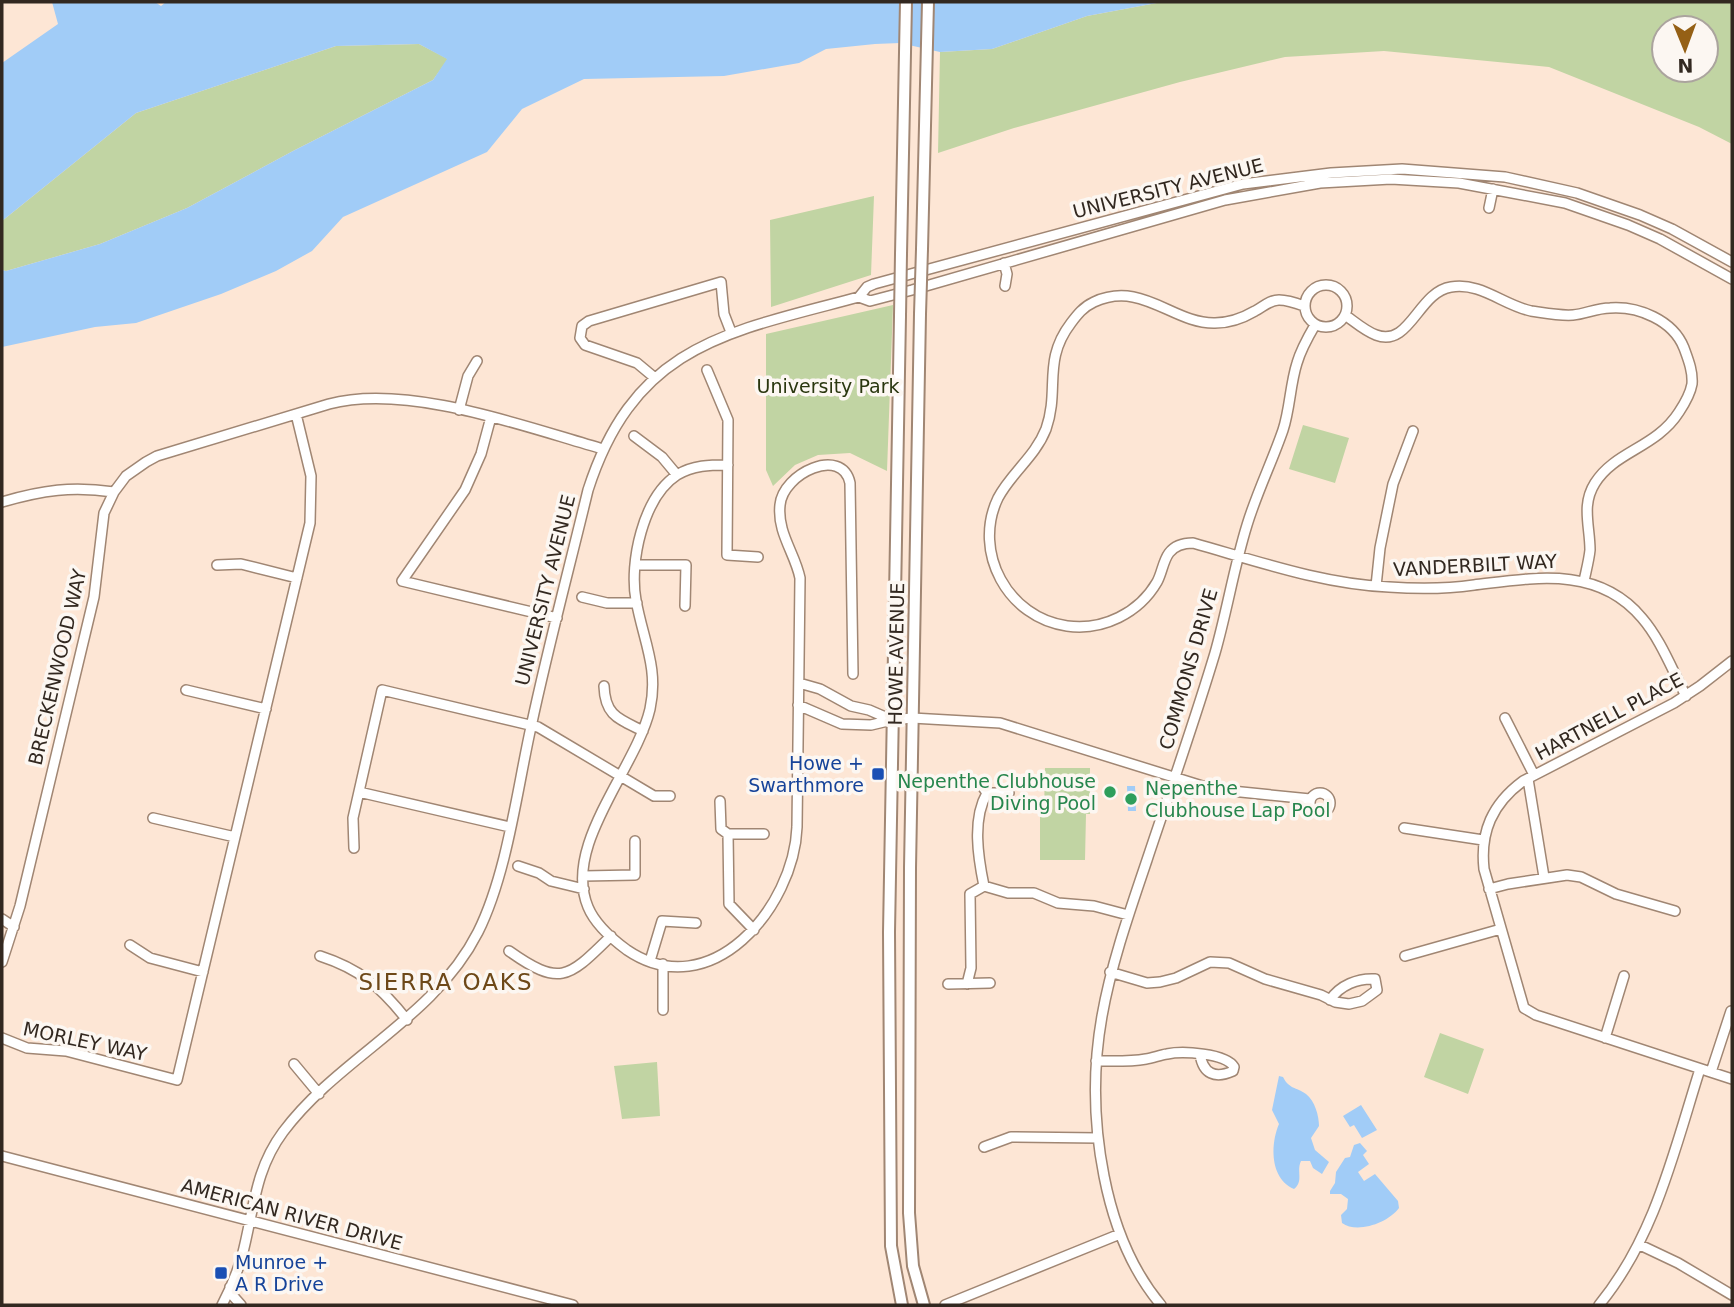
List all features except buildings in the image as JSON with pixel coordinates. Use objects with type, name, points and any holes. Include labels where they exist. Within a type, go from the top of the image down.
[{"type":"main road","name":"HOWE AVENUE","points":[[902,1305],[892,1263],[890,1219],[888,932],[906,2]]},
{"type":"main road","name":"HOWE AVENUE","points":[[924,1305],[913,1266],[909,1234],[910,868],[928,2]]},
{"type":"street","name":"UNIVERSITY AVENUE","points":[[859,297],[867,287],[874,284],[1244,184],[1379,170],[1471,173],[1505,177],[1577,193],[1650,219],[1732,262]]},
{"type":"street","name":"UNIVERSITY AVENUE","points":[[222,1305],[242,1257],[254,1196],[264,1164],[283,1133],[319,1094],[407,1020],[450,975],[479,930],[493,894],[510,827],[531,725],[587,490],[603,449],[628,408],[655,378],[694,349],[731,332],[859,297],[870,301],[1166,219],[1225,200],[1320,183],[1391,179],[1459,183],[1565,203],[1619,221],[1660,239],[1732,279]]},
{"type":"street","points":[[1489,208],[1493,189]]},
{"type":"street","points":[[1004,263],[1006,286]]},
{"type":"street","points":[[655,378],[637,363],[584,345],[580,338],[582,326],[589,321],[721,282],[724,314],[731,332]]},
{"type":"street","points":[[1331,286],[1343,294],[1347,308],[1345,315],[1332,327],[1323,328],[1307,317],[1304,306],[1310,292],[1316,288],[1331,286]]},
{"type":"street","points":[[1345,315],[1372,333],[1388,337],[1406,328],[1419,309],[1436,292],[1458,286],[1481,290],[1527,310],[1552,314],[1574,315],[1606,308],[1625,308],[1656,317],[1680,339],[1692,373],[1689,397],[1672,423],[1659,436],[1608,468],[1594,484],[1586,506],[1590,554],[1584,581]]},
{"type":"street","name":"VANDERBILT WAY","points":[[1304,306],[1275,300],[1241,318],[1211,323],[1195,320],[1137,298],[1105,298],[1085,307],[1063,333],[1055,350],[1052,405],[1045,432],[1030,458],[1002,491],[990,523],[991,554],[998,575],[1005,588],[1022,607],[1034,615],[1061,625],[1103,624],[1130,611],[1155,585],[1169,553],[1182,544],[1193,543],[1315,576],[1376,586],[1441,588],[1538,577],[1584,581],[1617,596],[1640,615],[1686,696]]},
{"type":"street","name":"COMMONS DRIVE","points":[[1161,1305],[1142,1279],[1120,1234],[1107,1192],[1098,1138],[1096,1060],[1100,1019],[1110,972],[1216,647],[1238,555],[1261,483],[1283,430],[1300,352],[1315,325]]},
{"type":"street","points":[[459,410],[468,376],[477,361]]},
{"type":"street","points":[[707,370],[728,420],[727,555],[758,557]]},
{"type":"street","name":"BRECKENWOOD WAY","points":[[2,962],[14,927],[94,597],[102,525],[114,492],[136,468],[157,456],[339,401],[383,397],[491,417],[603,449]]},
{"type":"street","name":"MORLEY WAY","points":[[2,1038],[33,1049],[66,1051],[177,1080],[310,523],[312,488],[309,458],[296,414]]},
{"type":"street","points":[[491,417],[481,454],[465,490],[402,581],[557,618]]},
{"type":"street","name":"VANDERBILT WAY","points":[[1376,586],[1380,548],[1393,484],[1413,431]]},
{"type":"street","points":[[634,436],[662,457],[677,475]]},
{"type":"street","points":[[728,465],[695,467],[677,475],[659,492],[653,502],[638,548],[635,565],[637,603],[652,666],[651,704],[643,731],[598,818],[591,836],[584,876],[589,908],[611,936],[631,953],[650,961],[691,965],[707,961],[735,947],[754,930],[780,894],[794,858],[797,827],[800,578],[797,564],[786,544],[780,506],[784,490],[796,477],[813,468],[841,468],[848,474],[850,483],[853,674]]},
{"type":"street","points":[[2,502],[52,489],[78,488],[114,492]]},
{"type":"street","points":[[217,565],[241,564],[297,578]]},
{"type":"street","points":[[635,565],[686,565],[685,606]]},
{"type":"street","points":[[582,597],[607,603],[637,603]]},
{"type":"street","name":"HARTNELL PLACE","points":[[1732,661],[1686,696],[1511,790],[1489,819],[1483,840],[1484,869],[1524,1008],[1536,1015],[1732,1079]]},
{"type":"street","points":[[799,683],[820,689],[851,706],[892,720]]},
{"type":"street","points":[[604,686],[609,710],[643,731]]},
{"type":"street","points":[[186,690],[266,709]]},
{"type":"street","points":[[354,848],[352,831],[359,792],[383,690],[531,725],[552,733],[654,796],[670,796]]},
{"type":"street","points":[[798,705],[842,724],[871,725],[912,718],[987,721],[1021,727],[1230,792],[1310,799]]},
{"type":"street","name":"HARTNELL PLACE","points":[[1505,718],[1531,777]]},
{"type":"street","points":[[1531,777],[1544,877]]},
{"type":"street","points":[[952,782],[980,783],[987,793]]},
{"type":"street","points":[[359,792],[510,827]]},
{"type":"street","points":[[984,886],[978,860],[980,806],[987,793]]},
{"type":"street","points":[[987,793],[1009,793]]},
{"type":"street","points":[[720,802],[721,829],[728,834],[764,834]]},
{"type":"street","points":[[153,818],[235,838]]},
{"type":"street","points":[[1404,828],[1483,840]]},
{"type":"street","points":[[728,834],[729,904],[754,930]]},
{"type":"street","points":[[584,876],[635,875],[635,841]]},
{"type":"street","points":[[518,866],[539,873],[551,881],[584,889]]},
{"type":"street","points":[[1489,889],[1567,875],[1581,877],[1616,894],[1675,911]]},
{"type":"street","points":[[967,984],[971,968],[970,894],[984,886],[1008,893],[1034,893],[1058,903],[1094,906],[1128,915]]},
{"type":"street","points":[[2,919],[14,927]]},
{"type":"street","points":[[650,961],[662,921],[696,923]]},
{"type":"street","points":[[1405,956],[1501,929]]},
{"type":"street","points":[[509,950],[538,971],[549,974],[566,973],[581,965],[611,936]]},
{"type":"street","points":[[130,945],[150,958],[202,972]]},
{"type":"street","points":[[320,956],[350,967],[369,980],[387,995],[407,1020]]},
{"type":"street","points":[[1110,972],[1147,983],[1176,978],[1210,962],[1229,963],[1265,979],[1330,1000],[1349,1004],[1362,1001],[1377,990],[1377,982],[1375,979],[1354,982],[1330,1000]]},
{"type":"street","points":[[663,964],[663,1010]]},
{"type":"street","points":[[1605,1038],[1624,976]]},
{"type":"street","points":[[948,984],[990,984]]},
{"type":"street","points":[[1711,1072],[1731,1011]]},
{"type":"street","points":[[1096,1060],[1146,1059],[1168,1053],[1200,1054]]},
{"type":"street","points":[[294,1063],[319,1094]]},
{"type":"street","points":[[1600,1305],[1640,1245],[1656,1207],[1700,1069]]},
{"type":"street","points":[[984,1147],[1011,1138],[1098,1138]]},
{"type":"street","name":"AMERICAN RIVER DRIVE","points":[[2,1156],[573,1305]]},
{"type":"street","points":[[945,1305],[1120,1234]]},
{"type":"street","points":[[1640,1245],[1678,1263],[1732,1295]]},
{"type":"street","points":[[230,1287],[240,1305]]},
{"type":"green space","points":[[1162,2],[1732,2],[1732,144],[1699,127],[1549,67],[1384,51],[1285,57],[1180,82],[1014,128],[938,153],[940,52],[992,49],[1087,16]]},
{"type":"green space","points":[[419,44],[448,59],[433,80],[187,208],[100,244],[2,270],[2,221],[136,113],[336,46]]},
{"type":"green space","points":[[874,196],[871,275],[771,307],[770,220]]},
{"type":"green space","name":"University Park","points":[[893,305],[887,471],[850,453],[818,455],[795,465],[773,486],[766,470],[766,334]]},
{"type":"green space","points":[[1303,425],[1349,438],[1335,483],[1289,469]]},
{"type":"green space","points":[[1045,768],[1090,768],[1090,814],[1086,814],[1085,860],[1040,860],[1040,814],[1044,813]]},
{"type":"green space","points":[[1440,1033],[1484,1049],[1468,1094],[1424,1077]]},
{"type":"green space","points":[[657,1062],[660,1116],[622,1119],[614,1066]]},
{"type":"water","points":[[52,2],[155,2],[161,6],[166,2],[1162,2],[1087,16],[992,49],[940,52],[900,43],[875,44],[826,49],[799,63],[724,76],[584,79],[522,109],[487,152],[343,217],[312,251],[276,271],[221,294],[136,323],[95,327],[2,347],[2,270],[100,244],[187,208],[433,80],[447,59],[419,44],[336,46],[136,113],[2,221],[2,63],[58,24]]},
{"type":"water","name":"Nepenthe Clubhouse Lap Pool","points":[[1127,786],[1135,786],[1136,811],[1128,811]]},
{"type":"water","points":[[1279,1076],[1312,1101],[1319,1126],[1311,1138],[1315,1150],[1329,1162],[1322,1174],[1313,1168],[1310,1161],[1301,1161],[1299,1183],[1294,1189],[1280,1178],[1274,1161],[1274,1142],[1279,1124],[1272,1110]]},
{"type":"water","points":[[1361,1105],[1377,1130],[1362,1138],[1354,1125],[1350,1127],[1343,1116]]},
{"type":"water","points":[[1360,1143],[1367,1151],[1363,1155],[1369,1164],[1358,1172],[1364,1181],[1375,1174],[1398,1201],[1399,1208],[1380,1222],[1356,1227],[1342,1223],[1341,1215],[1347,1209],[1348,1199],[1341,1194],[1330,1194],[1330,1191],[1335,1183],[1336,1172],[1345,1158],[1350,1157],[1354,1145]]},
{"type":"place","name":"Howe + Swarthmore","points":[[878,774]]},
{"type":"place","name":"Nepenthe Clubhouse Diving Pool","points":[[1110,792]]},
{"type":"place","name":"Nepenthe Clubhouse Lap Pool","points":[[1131,799]]},
{"type":"place","name":"Munroe + A R Drive","points":[[221,1273]]},
{"type":"district","name":"SIERRA OAKS","points":[[446,982]]}]
